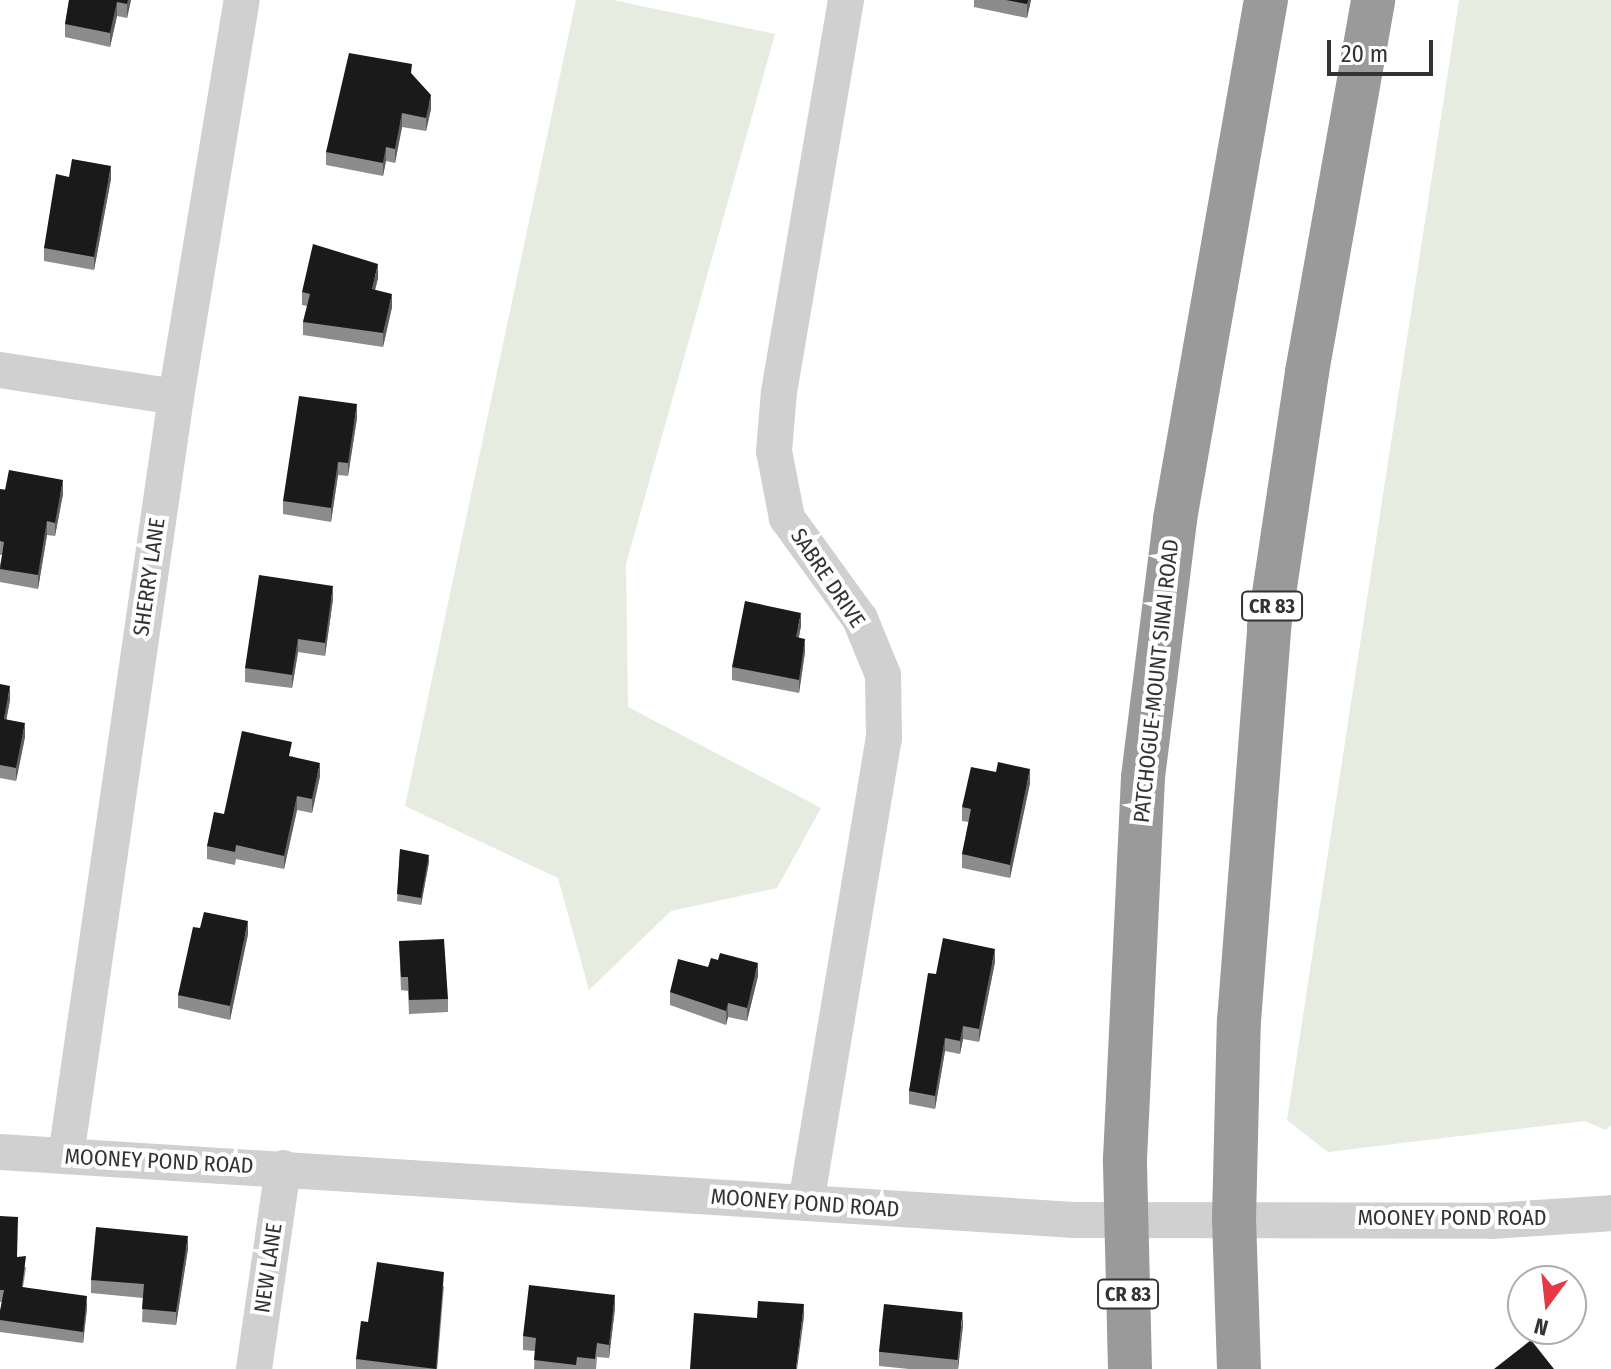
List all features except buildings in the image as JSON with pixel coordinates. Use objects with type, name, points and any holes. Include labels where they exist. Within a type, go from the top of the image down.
[{"type":"highway","name":"PATCHOGUE-MOUNT SINAI ROAD","points":[[1130,1369],[1125,1218],[1134,911],[1156,652],[1266,0]]},
{"type":"highway","name":"CR 83","points":[[1239,1369],[1234,1219],[1247,888],[1269,627],[1307,372],[1373,0]]},
{"type":"street","name":"SHERRY LANE","points":[[66,1156],[176,397],[242,0]]},
{"type":"street","name":"SABRE DRIVE","points":[[806,1203],[884,739],[883,675],[860,619],[787,518],[774,451],[779,392],[846,0]]},
{"type":"street","points":[[0,370],[176,397]]},
{"type":"street","name":"MOONEY POND ROAD","points":[[0,1152],[1074,1220],[1492,1221],[1611,1213]]},
{"type":"street","name":"NEW LANE","points":[[254,1369],[283,1168]]},
{"type":"shaded area","points":[[576,0],[613,0],[775,34],[626,564],[628,707],[821,808],[777,888],[671,911],[589,990],[558,878],[405,806]]},
{"type":"shaded area","points":[[1459,0],[1611,0],[1611,1125],[1606,1130],[1585,1121],[1328,1152],[1287,1120]]}]
